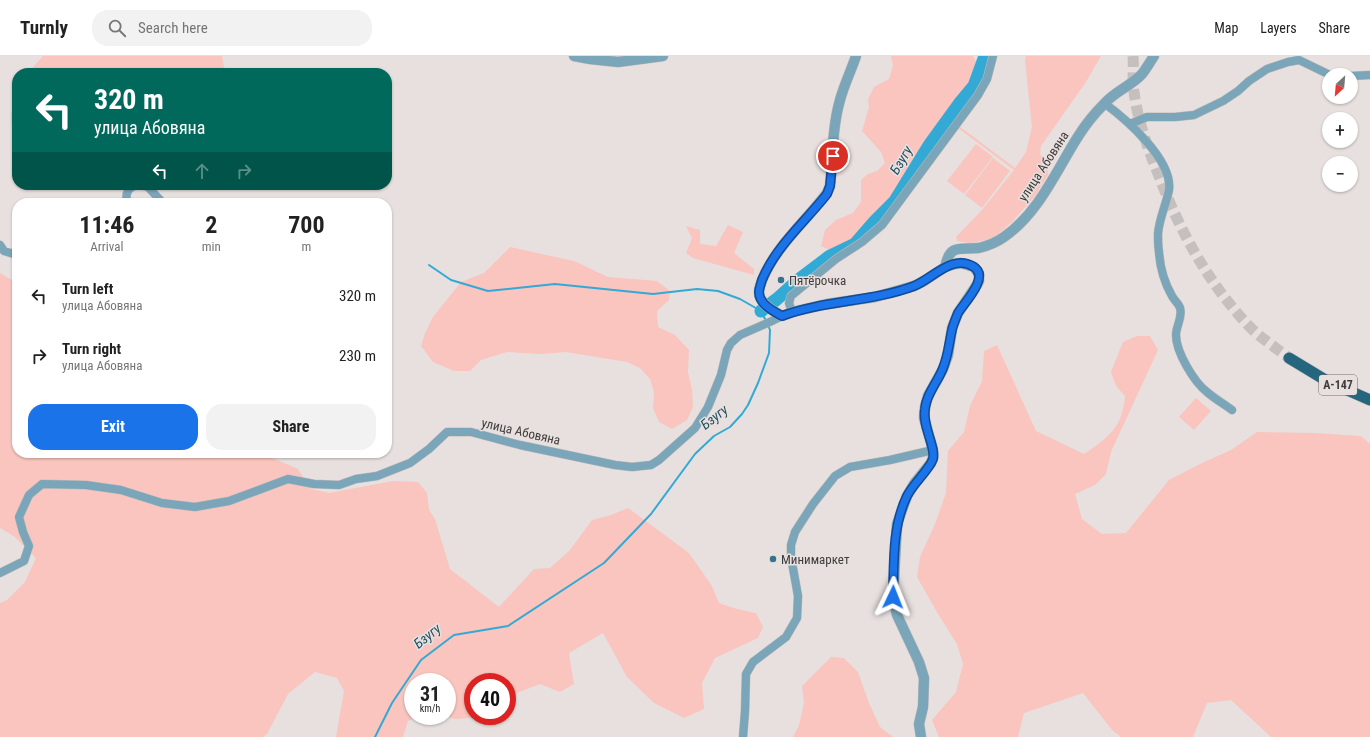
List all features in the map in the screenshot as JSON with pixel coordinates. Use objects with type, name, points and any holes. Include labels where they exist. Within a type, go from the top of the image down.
[{"type":"highway","name":"А-147","points":[[1289,358],[1327,380],[1370,400]]},
{"type":"street","points":[[574,56],[618,62],[663,56]]},
{"type":"street","points":[[782,316],[767,306],[759,293],[760,287],[776,253],[827,194],[830,186],[835,128],[840,99],[856,56]]},
{"type":"street","points":[[792,312],[789,303],[791,296],[836,259],[862,242],[882,225],[978,95],[987,79],[994,56]]},
{"type":"street","name":"улица Абовяна","points":[[945,267],[948,254],[956,249],[980,248],[1004,238],[1017,227],[1042,197],[1080,133],[1104,103],[1114,93],[1142,74],[1154,56]]},
{"type":"street","points":[[1130,124],[1148,117],[1194,115],[1228,98],[1267,69],[1288,62],[1299,60],[1322,71]]},
{"type":"street","points":[[1358,76],[1370,75]]},
{"type":"street","points":[[1104,103],[1130,124],[1156,152],[1166,170],[1169,178],[1169,189],[1158,233],[1159,251],[1161,270],[1171,295],[1180,309],[1181,315],[1177,325],[1176,336],[1179,351],[1194,377],[1206,392],[1232,410]]},
{"type":"street","points":[[151,190],[158,198]]},
{"type":"street","points":[[0,245],[4,251],[12,253]]},
{"type":"street","name":"улица Абовяна","points":[[0,573],[24,561],[29,546],[19,517],[28,495],[42,484],[86,485],[121,490],[162,503],[196,507],[229,501],[288,479],[314,484],[339,485],[356,479],[377,476],[410,462],[429,449],[448,432],[471,432],[520,445],[615,465],[632,467],[651,465],[659,460],[695,428],[708,407],[720,375],[727,350],[731,343],[740,335],[792,312],[827,304],[875,297],[914,286],[945,267],[962,263],[974,267],[979,274],[979,281],[958,313],[952,328],[948,355],[943,369],[928,396],[925,407],[924,418],[933,450]]},
{"type":"street","points":[[743,737],[746,674],[753,662],[786,637],[797,618],[798,596],[791,557],[791,545],[795,532],[813,504],[835,476],[850,467],[933,450],[931,463],[914,484],[907,496],[897,524],[893,582],[893,597],[897,615],[924,678],[923,707],[919,724],[921,737]]},
{"type":"shaded area","points":[[43,56],[222,56],[224,68],[32,68]]},
{"type":"shaded area","points":[[891,56],[973,56],[978,65],[975,81],[951,120],[1015,168],[1026,152],[1032,127],[1025,61],[1026,56],[1101,56],[1086,82],[1041,146],[1040,154],[1047,165],[1048,175],[1035,196],[1013,221],[996,236],[982,241],[969,243],[957,241],[956,237],[982,210],[1014,170],[950,122],[920,165],[906,189],[883,219],[859,242],[837,254],[821,246],[825,230],[836,220],[853,213],[861,202],[861,180],[868,174],[877,171],[885,163],[881,152],[862,131],[869,107],[868,99],[874,87],[889,79],[893,66]]},
{"type":"shaded area","points":[[976,144],[993,157],[964,194],[947,181]]},
{"type":"shaded area","points":[[993,158],[1010,171],[982,208],[965,195]]},
{"type":"shaded area","points":[[728,225],[743,232],[734,253],[754,269],[754,275],[693,258],[686,253],[692,238],[686,226],[700,230],[700,244],[716,246]]},
{"type":"shaded area","points":[[510,247],[574,261],[608,277],[657,281],[670,291],[669,300],[657,311],[658,327],[675,335],[689,350],[688,372],[692,390],[693,407],[687,420],[672,429],[659,422],[653,408],[654,392],[650,379],[640,368],[627,362],[566,352],[540,354],[507,352],[481,360],[470,371],[454,371],[433,362],[421,346],[425,333],[433,317],[461,282],[484,273]]},
{"type":"shaded area","points":[[0,273],[12,280],[12,458],[273,458],[298,469],[311,489],[329,493],[393,481],[418,482],[427,493],[429,510],[435,519],[450,569],[499,607],[534,569],[550,568],[570,550],[592,520],[611,515],[628,508],[689,553],[712,586],[719,603],[756,613],[763,627],[758,638],[715,658],[702,683],[704,709],[684,718],[654,703],[627,677],[603,633],[569,653],[574,684],[560,692],[540,684],[516,693],[516,673],[464,673],[464,718],[456,719],[456,673],[404,673],[404,725],[407,725],[403,737],[336,737],[344,691],[337,678],[315,672],[288,694],[267,734],[263,737],[0,737],[0,603],[7,600],[25,582],[36,558],[15,537],[0,528]]},
{"type":"shaded area","points":[[1137,336],[1150,336],[1158,350],[1111,452],[1106,474],[1095,485],[1075,494],[1082,519],[1102,534],[1126,533],[1169,480],[1231,450],[1257,432],[1315,433],[1361,436],[1370,444],[1370,737],[1271,737],[1231,700],[1207,703],[1193,737],[1121,737],[1112,730],[1083,693],[1024,713],[1018,737],[939,737],[932,720],[956,692],[963,664],[957,644],[917,577],[920,557],[935,524],[946,493],[948,451],[964,432],[970,406],[982,381],[984,351],[997,345],[1036,431],[1084,454],[1113,431],[1121,416],[1125,396],[1116,386],[1111,372],[1123,342]]},
{"type":"shaded area","points":[[1196,398],[1211,411],[1194,430],[1179,417]]},
{"type":"shaded area","points":[[831,657],[844,658],[858,672],[869,703],[880,727],[893,737],[793,737],[799,725],[804,703],[802,686]]},
{"type":"waterway","name":"Бзугу","points":[[761,311],[830,256],[855,244],[895,201],[930,144],[974,86],[985,56]]},
{"type":"waterway","points":[[429,265],[451,280],[488,291],[555,284],[653,294],[697,289],[718,291],[740,299],[761,311],[766,321]]},
{"type":"waterway","name":"Бзугу","points":[[375,737],[392,703],[421,660],[454,635],[508,626],[604,563],[651,514],[695,454],[714,436],[730,427],[748,405],[769,353],[770,330],[768,325]]},
{"type":"tunnel","points":[[1133,56],[1133,88],[1141,125],[1151,156],[1167,196],[1186,236],[1207,273],[1233,308],[1247,324],[1267,342],[1289,358]]},
{"type":"place","name":"Пятёрочка","points":[[781,280]]},
{"type":"place","name":"Минимаркет","points":[[773,559]]},
{"type":"route","points":[[833,156],[830,186],[827,194],[776,253],[766,271],[759,293],[760,298],[770,309],[782,316],[792,312],[827,304],[875,297],[914,286],[937,274],[945,267],[955,264],[962,263],[974,267],[979,274],[979,281],[958,313],[952,328],[948,355],[943,369],[928,396],[925,407],[924,418],[933,450],[933,457],[931,463],[914,484],[907,496],[897,524],[893,597]]}]
